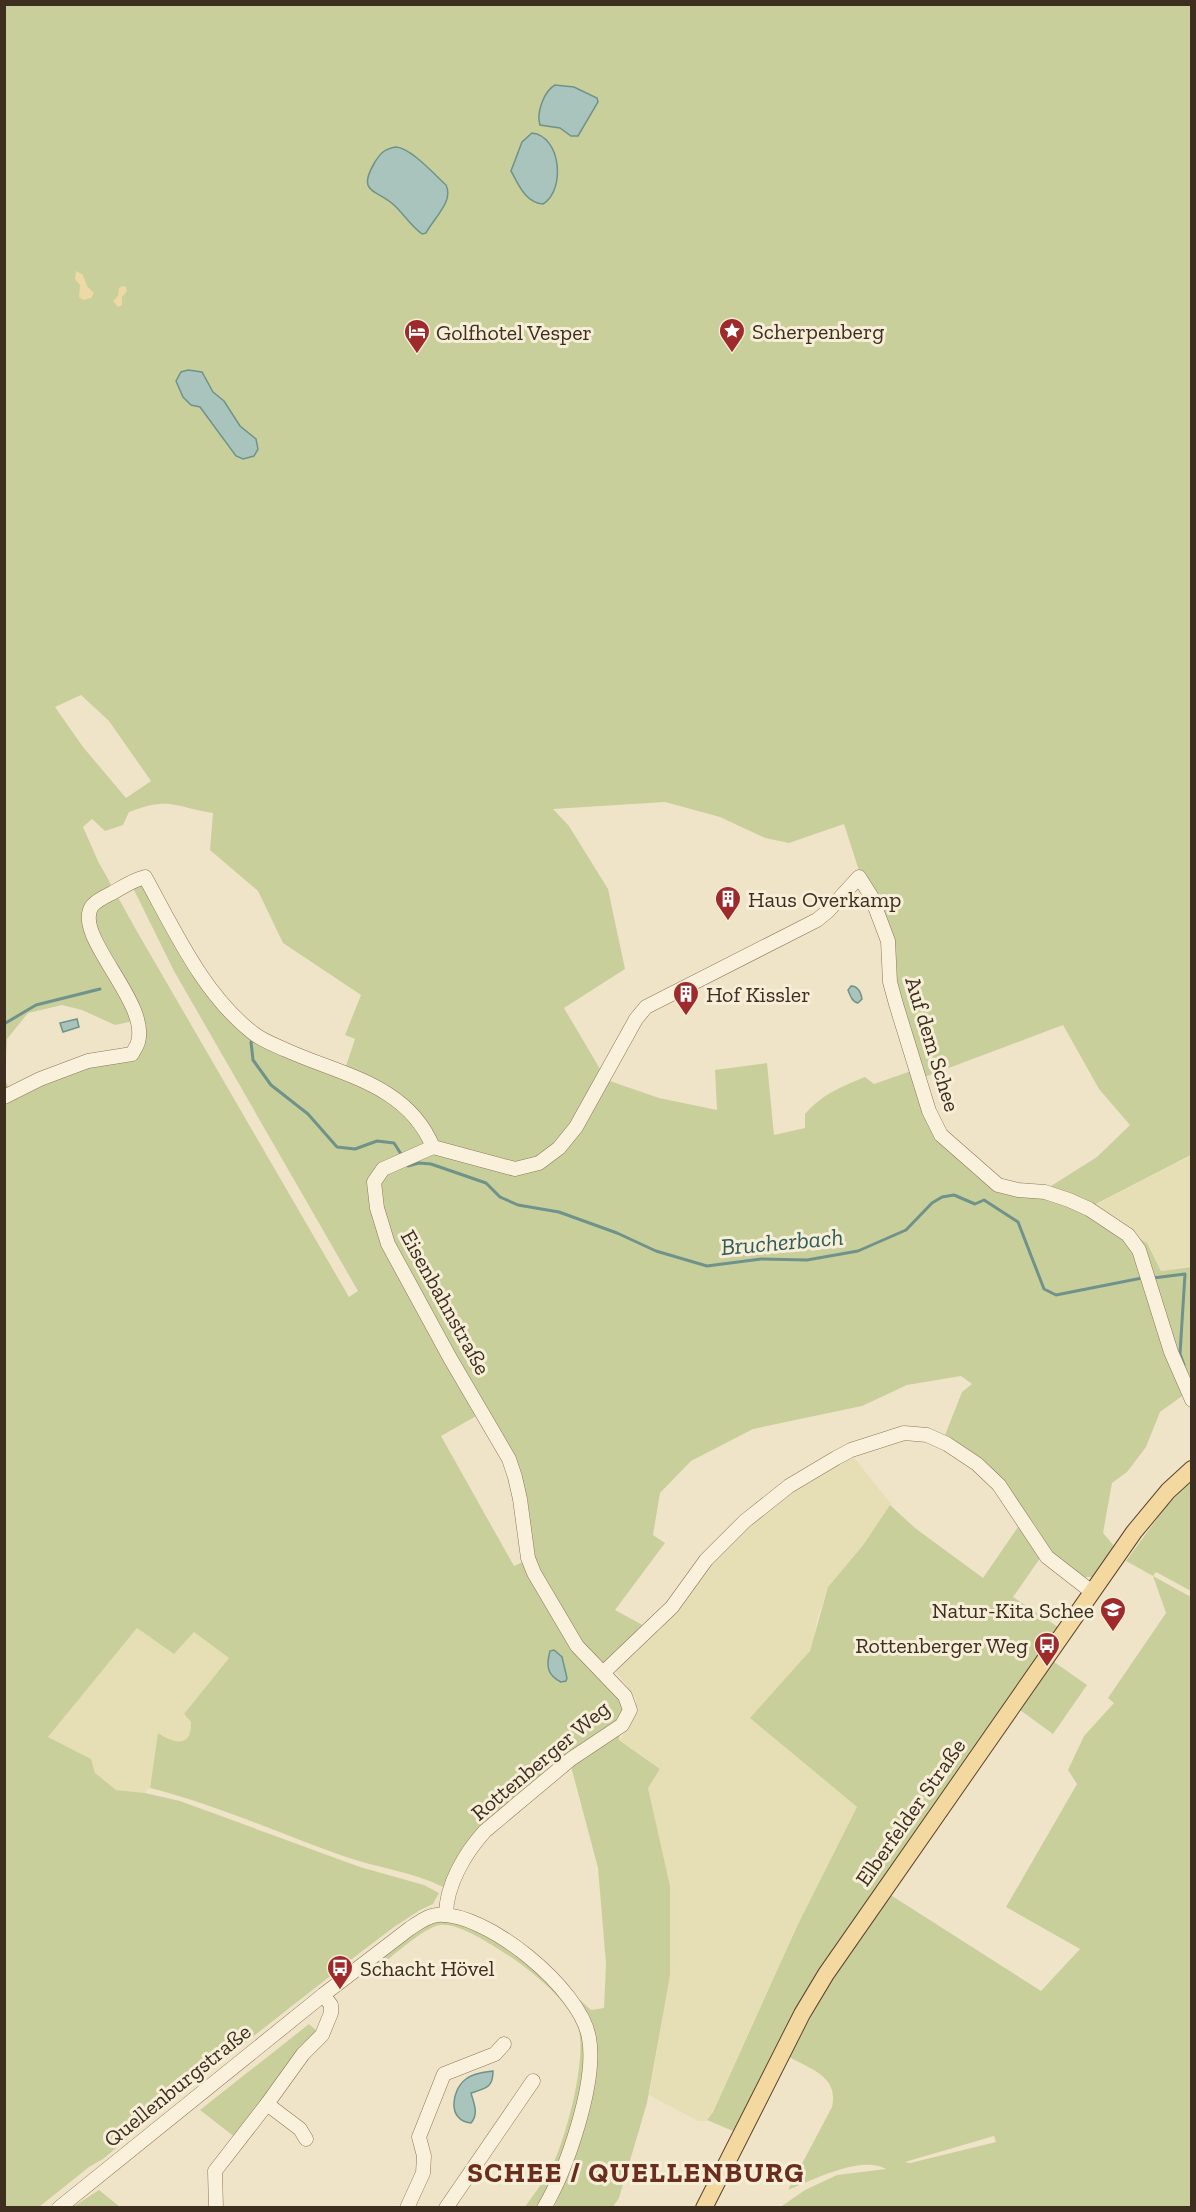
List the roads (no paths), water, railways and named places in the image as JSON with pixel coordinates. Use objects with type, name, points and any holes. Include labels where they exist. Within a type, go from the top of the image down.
[{"type":"main road","name":"Elberfelder Straße","points":[[704,2208],[802,2014],[826,1974],[1146,1516],[1191,1469]]},
{"type":"street","points":[[4,1097],[40,1079],[88,1060],[132,1054],[140,1031],[137,1019],[120,983],[93,937],[89,915],[92,906],[98,901],[137,879],[145,877],[183,945],[218,998],[239,1021],[263,1040],[382,1090],[415,1115],[427,1132],[433,1147]]},
{"type":"street","name":"Auf dem Schee","points":[[433,1147],[515,1169],[539,1163],[559,1148],[576,1127],[636,1019],[646,1007],[817,920],[859,877],[872,896],[888,941],[890,982],[896,1004],[929,1111],[941,1135],[998,1185],[1018,1190],[1045,1192],[1069,1200],[1089,1209],[1128,1234],[1139,1250],[1171,1352],[1191,1400]]},
{"type":"street","name":"Eisenbahnstraße","points":[[433,1147],[383,1169],[374,1182],[380,1222],[388,1244],[410,1287],[509,1459],[518,1488],[528,1558],[534,1574],[577,1646],[604,1672]]},
{"type":"street","name":"Rottenberger Weg","points":[[452,1917],[446,1902],[448,1895],[474,1844],[571,1759],[622,1725],[630,1710],[629,1703],[604,1672],[672,1607],[706,1560],[745,1521],[789,1486],[851,1450],[904,1433],[927,1435],[947,1444],[977,1464],[999,1485],[1047,1557],[1092,1592]]},
{"type":"street","points":[[452,1917],[480,1927],[541,1967],[572,2000],[586,2025],[591,2048],[582,2106],[568,2158],[544,2208]]},
{"type":"street","name":"Quellenburgstraße","points":[[58,2208],[323,1995],[409,1929],[427,1918],[452,1917]]},
{"type":"street","points":[[216,2208],[214,2171],[303,2054],[322,2035],[331,2013],[331,2005],[323,1995]]},
{"type":"street","points":[[407,2208],[423,2173],[424,2156],[419,2137],[444,2074],[495,2054],[504,2044]]},
{"type":"street","points":[[446,2208],[533,2080]]},
{"type":"street","points":[[267,2104],[300,2129],[306,2139]]},
{"type":"water","points":[[555,85],[574,87],[597,98],[598,102],[578,136],[571,136],[560,128],[540,125],[539,115],[542,103],[547,92]]},
{"type":"water","points":[[532,133],[542,136],[549,143],[557,164],[555,187],[543,204],[527,196],[511,171],[522,142]]},
{"type":"water","points":[[396,147],[416,157],[446,185],[448,191],[445,203],[426,233],[422,234],[418,231],[396,207],[368,186],[369,173],[377,159],[384,152]]},
{"type":"water","points":[[188,370],[202,372],[213,392],[224,401],[240,426],[256,439],[258,449],[254,456],[243,459],[236,456],[200,407],[191,405],[183,397],[176,381],[181,372]]},
{"type":"water","points":[[851,986],[861,994],[862,999],[858,1003],[853,1000],[848,990]]},
{"type":"water","points":[[77,1019],[79,1027],[63,1032],[60,1023]]},
{"type":"water","points":[[554,1650],[562,1657],[566,1681],[561,1682],[550,1673],[548,1661],[550,1651]]},
{"type":"water","points":[[493,2071],[492,2081],[488,2087],[471,2093],[475,2109],[473,2120],[471,2123],[463,2121],[455,2111],[457,2090],[469,2077]]},
{"type":"waterway","name":"Brucherbach","points":[[4,1024],[36,1005],[100,989]]},
{"type":"waterway","name":"Brucherbach","points":[[251,1042],[253,1060],[271,1085],[308,1114],[337,1147],[355,1149],[377,1141],[394,1143],[401,1154]]},
{"type":"waterway","name":"Brucherbach","points":[[408,1166],[419,1163],[431,1164],[486,1183],[500,1197],[518,1205],[559,1212],[617,1233],[656,1251],[707,1266],[761,1259],[807,1260],[858,1251],[906,1230],[932,1203],[942,1197],[954,1195],[975,1204],[984,1200],[1018,1222],[1044,1289],[1056,1295],[1142,1278]]},
{"type":"waterway","name":"Brucherbach","points":[[1153,1278],[1185,1274],[1180,1354],[1184,1365]]},
{"type":"place","name":"Scherpenberg","points":[[732,354]]},
{"type":"place","name":"Golfhotel Vesper","points":[[417,355]]},
{"type":"place","name":"Haus Overkamp","points":[[728,922]]},
{"type":"place","name":"Hof Kissler","points":[[686,1017]]},
{"type":"place","name":"Natur-Kita Schee","points":[[1113,1633]]},
{"type":"place","name":"Rottenberger Weg","points":[[1047,1668]]},
{"type":"place","name":"Schacht Hövel","points":[[340,1991]]},
{"type":"district","name":"SCHEE / QUELLENBURG","points":[[636,2172]]}]
